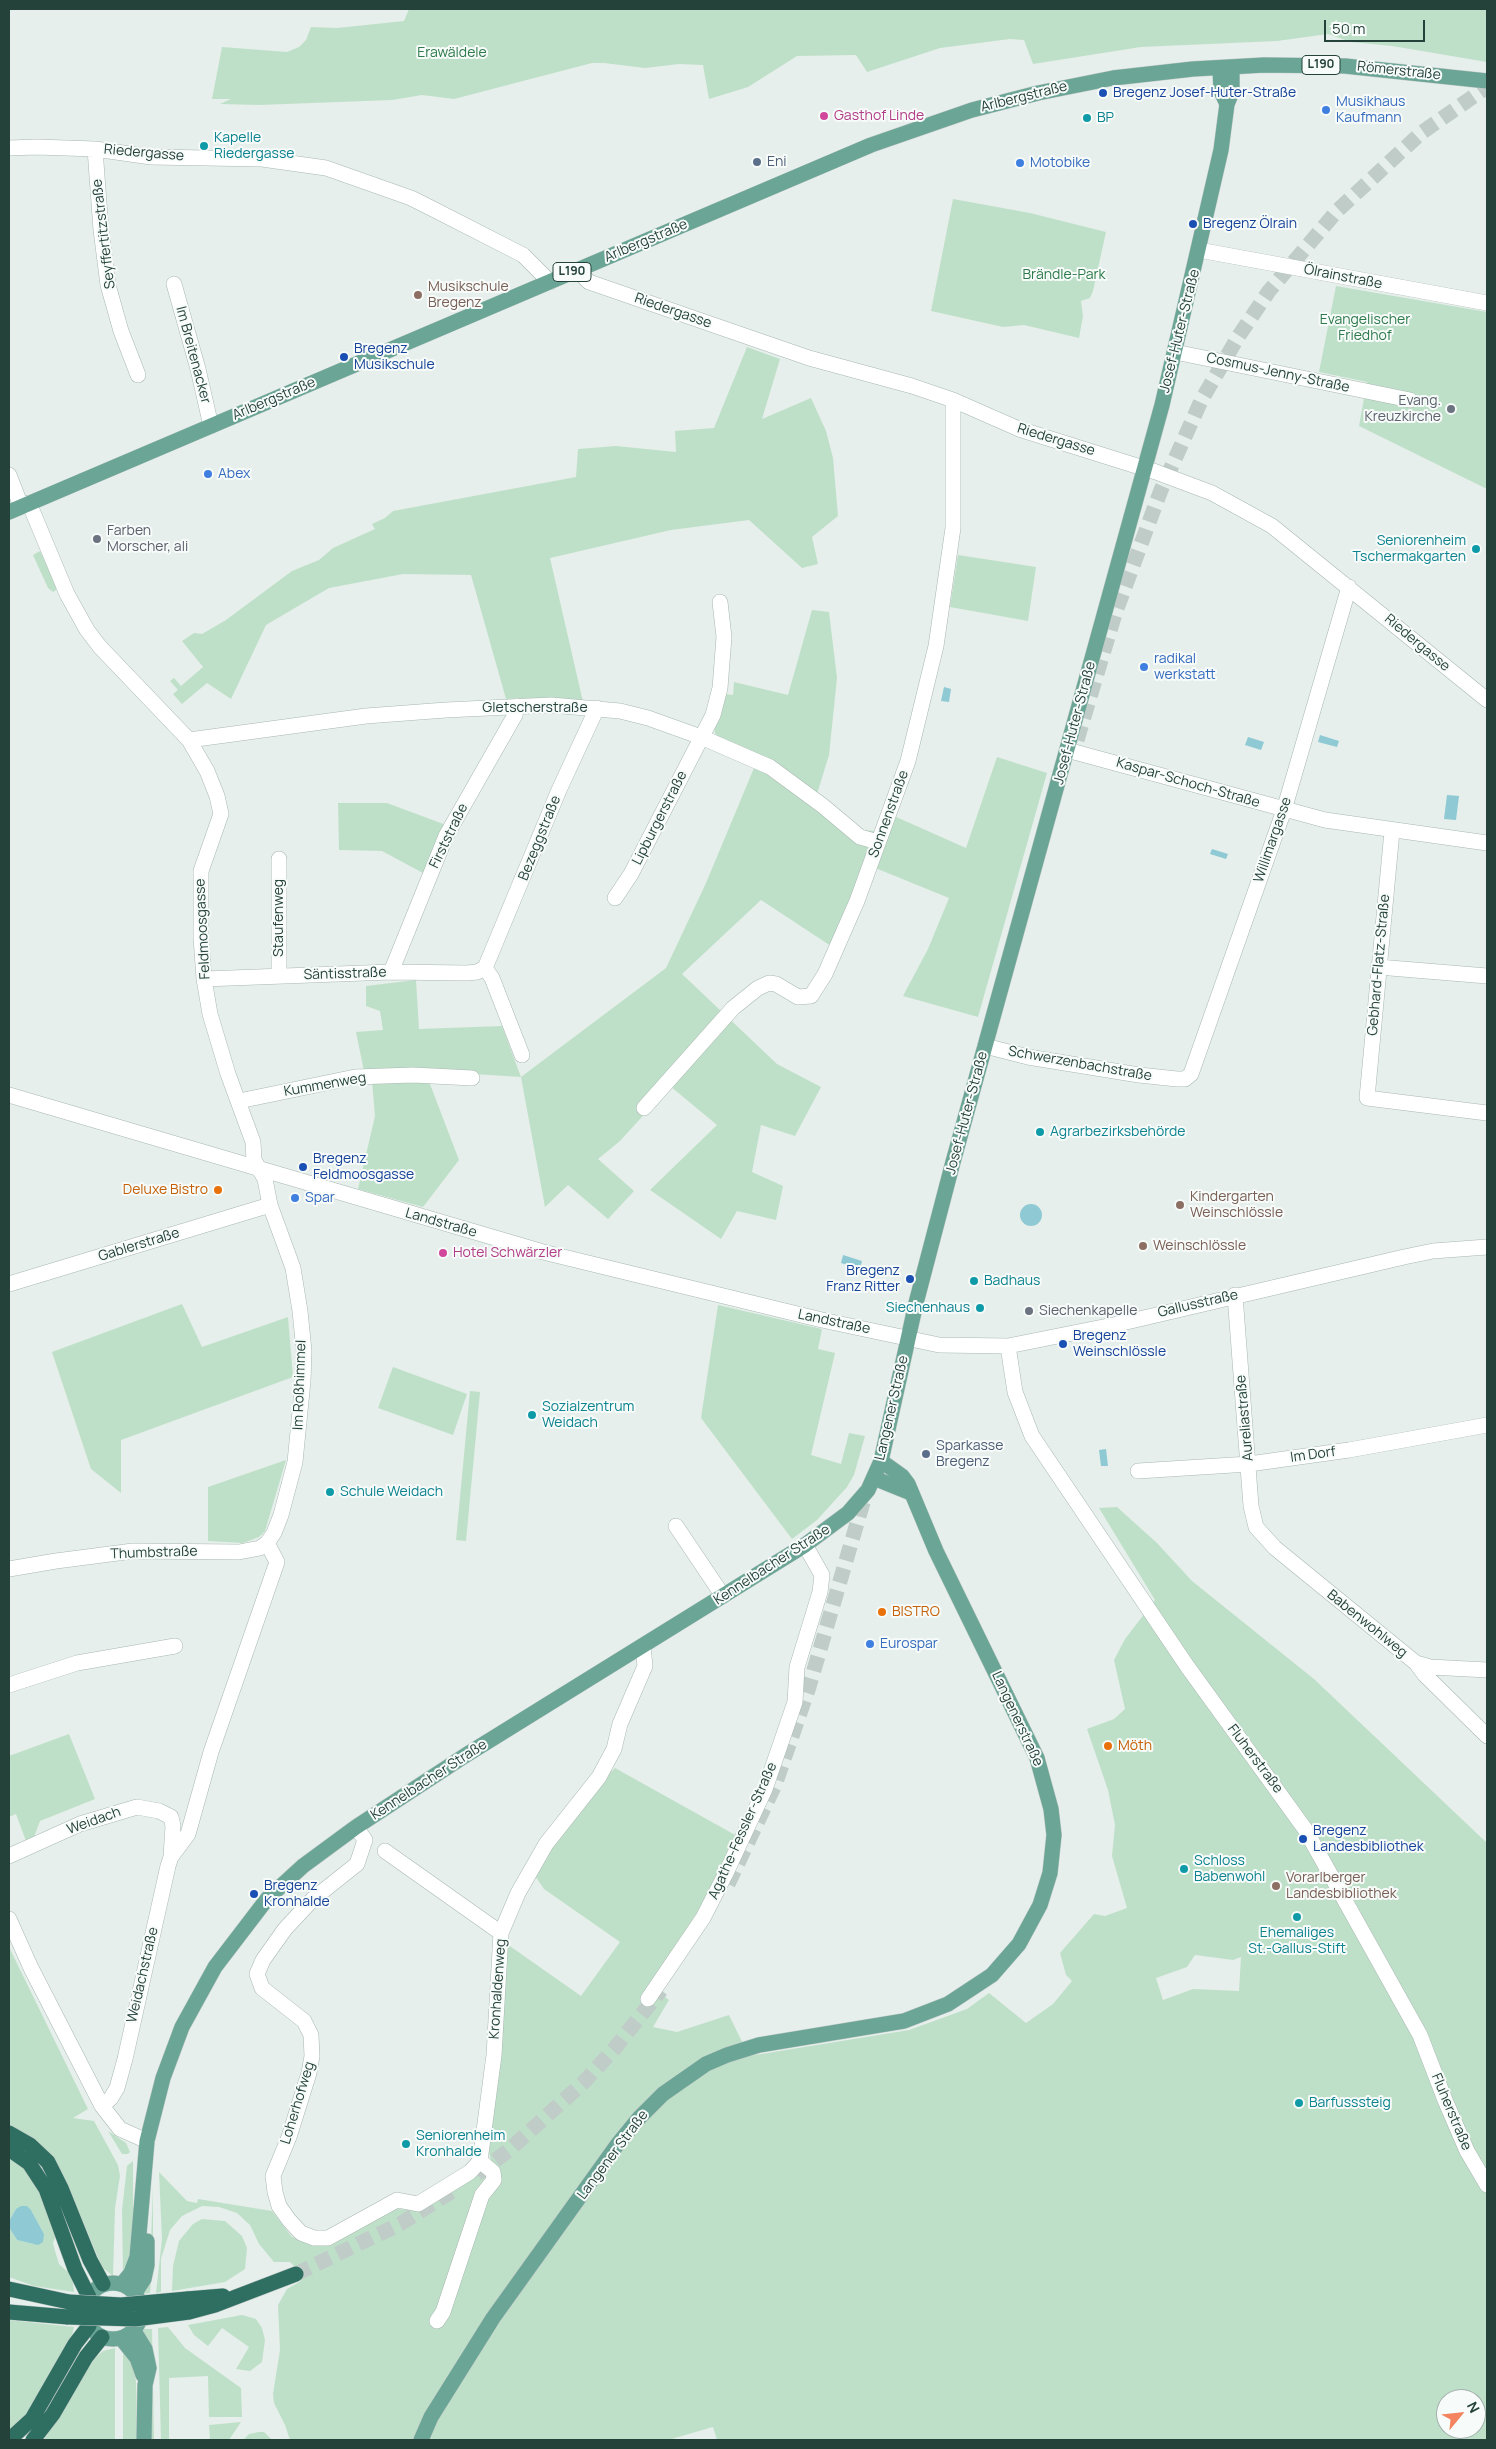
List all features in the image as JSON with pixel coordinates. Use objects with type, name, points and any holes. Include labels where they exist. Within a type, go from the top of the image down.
[{"type":"highway","points":[[9,2133],[30,2145],[48,2162],[62,2188],[90,2260],[103,2284]]},
{"type":"highway","points":[[9,2149],[29,2163],[46,2189],[75,2269],[89,2297]]},
{"type":"highway","points":[[9,2304],[136,2319],[246,2293],[296,2274]]},
{"type":"highway","points":[[9,2284],[64,2311]]},
{"type":"highway","points":[[9,2289],[29,2294]]},
{"type":"highway","points":[[9,2312],[64,2311]]},
{"type":"highway","points":[[9,2440],[32,2418],[75,2344],[89,2326]]},
{"type":"highway","points":[[33,2440],[53,2414],[86,2356],[102,2337]]},
{"type":"main road","name":"Römerstraße","points":[[1226,68],[1288,64],[1344,66],[1487,81]]},
{"type":"main road","name":"Josef-Huter-Straße","points":[[908,1338],[985,1046],[1145,468],[1175,352],[1221,150],[1227,104],[1221,91],[1226,68]]},
{"type":"main road","name":"Arlbergstraße","points":[[20,507],[871,145],[972,110],[1038,93],[1113,78],[1226,68]]},
{"type":"main road","name":"Langener Straße","points":[[874,1478],[881,1461],[908,1338]]},
{"type":"main road","name":"Langenerstraße","points":[[881,1461],[902,1476],[911,1493],[936,1551],[1037,1758],[1051,1810],[1054,1835],[1050,1873],[1040,1905],[1023,1938],[992,1975]]},
{"type":"main road","points":[[874,1478],[911,1493]]},
{"type":"main road","name":"Kennelbacher Straße","points":[[122,2284],[135,2266],[147,2140],[163,2078],[182,2027],[215,1967],[267,1899],[303,1866],[356,1827],[466,1755],[643,1647],[805,1544],[848,1513],[864,1496],[874,1478]]},
{"type":"main road","name":"Langener Straße","points":[[421,2440],[431,2417],[494,2318],[617,2145],[639,2118],[663,2094],[706,2064],[727,2055],[759,2045],[904,2021],[948,2004],[992,1975]]},
{"type":"main road","name":"Kennelbacher Straße","points":[[135,2293],[144,2279],[147,2265],[148,2247],[142,2208]]},
{"type":"main road","points":[[103,2284],[122,2284],[135,2293],[141,2310],[138,2326],[127,2334],[112,2340],[102,2337],[89,2326],[85,2315],[89,2297],[103,2284]]},
{"type":"main road","points":[[127,2334],[145,2385],[144,2440]]},
{"type":"street","name":"Riedergasse","points":[[9,148],[37,146],[95,149],[151,156],[262,159],[326,168],[411,198],[523,255],[550,282]]},
{"type":"street","name":"Seyffertitzstraße","points":[[95,149],[101,230],[108,286],[121,331],[138,375]]},
{"type":"street","name":"Ölrainstraße","points":[[1199,250],[1487,303]]},
{"type":"street","name":"Riedergasse","points":[[577,270],[589,282],[809,358],[912,386],[953,400],[1019,429],[1145,468],[1212,493],[1272,526],[1349,586],[1487,700]]},
{"type":"street","name":"Im Breitenacker","points":[[174,284],[198,369],[211,426]]},
{"type":"street","name":"Cosmus-Jenny-Straße","points":[[1175,352],[1410,400]]},
{"type":"street","name":"Sonnenstraße","points":[[644,1108],[733,1008],[758,988],[769,983],[776,984],[798,997],[810,996],[829,965],[857,901],[908,761],[936,646],[953,528],[953,400]]},
{"type":"street","name":"Feldmoosgasse","points":[[9,475],[20,507],[87,630],[100,647],[189,740],[207,771],[217,796],[221,814],[201,871],[201,938],[204,979],[218,1040],[228,1074],[253,1142],[254,1160],[260,1170]]},
{"type":"street","name":"Willimargasse","points":[[1177,1079],[1185,1079],[1191,1074],[1284,810],[1349,586]]},
{"type":"street","name":"Lipburgerstraße","points":[[615,898],[631,874],[713,714],[720,688],[724,638],[720,602]]},
{"type":"street","name":"Gletscherstraße","points":[[189,740],[366,716],[517,706],[551,705],[597,708],[648,718],[701,736],[770,767],[823,806],[860,837],[878,842]]},
{"type":"street","name":"Firststraße","points":[[391,972],[446,836],[515,715],[517,706]]},
{"type":"street","name":"Bezeggstraße","points":[[484,968],[559,790],[597,708]]},
{"type":"street","name":"Kaspar-Schoch-Straße","points":[[1067,750],[1325,820],[1487,843]]},
{"type":"street","name":"Gebhard-Flatz-Straße","points":[[1392,831],[1367,1098],[1487,1113]]},
{"type":"street","name":"Staufenweg","points":[[279,859],[279,976]]},
{"type":"street","name":"Säntisstraße","points":[[204,979],[391,972],[467,973],[477,972],[484,968]]},
{"type":"street","points":[[484,968],[492,978],[522,1055]]},
{"type":"street","points":[[1378,968],[1487,976]]},
{"type":"street","name":"Schwerzenbachstraße","points":[[985,1046],[1028,1057],[1177,1079]]},
{"type":"street","name":"Kummenweg","points":[[239,1101],[354,1077],[472,1078]]},
{"type":"street","name":"Landstraße","points":[[9,1095],[260,1170],[574,1260],[822,1320],[908,1338]]},
{"type":"street","name":"Im Roßhimmel","points":[[260,1170],[265,1180],[270,1205],[293,1268],[304,1352],[302,1411],[295,1462],[281,1515],[268,1543]]},
{"type":"street","name":"Gablerstraße","points":[[9,1284],[270,1205]]},
{"type":"street","name":"Gallusstraße","points":[[908,1338],[939,1345],[1008,1346],[1118,1324],[1235,1295],[1432,1251],[1487,1247]]},
{"type":"street","name":"Aureliastraße","points":[[1235,1295],[1251,1506],[1256,1527],[1264,1538]]},
{"type":"street","name":"Fluherstraße","points":[[1008,1346],[1016,1392],[1032,1436],[1187,1666],[1305,1829],[1420,2035],[1444,2100],[1467,2151],[1487,2185]]},
{"type":"street","name":"Im Dorf","points":[[1138,1471],[1249,1464],[1349,1450],[1487,1426]]},
{"type":"street","points":[[676,1526],[723,1596]]},
{"type":"street","name":"Babenwohlweg","points":[[1264,1538],[1416,1663],[1430,1667],[1487,1670]]},
{"type":"street","name":"Weidachstraße","points":[[102,2106],[111,2098],[117,2088],[171,1857],[188,1834],[211,1752],[277,1562],[268,1543]]},
{"type":"street","name":"Thumbstraße","points":[[9,1569],[56,1560],[133,1551],[251,1551],[268,1543]]},
{"type":"street","name":"Agathe-Fessler-Straße","points":[[648,1999],[703,1918],[765,1789],[795,1702],[797,1667],[801,1649],[820,1592],[822,1575],[805,1544]]},
{"type":"street","points":[[9,1685],[77,1663],[175,1646]]},
{"type":"street","name":"Kronhaldenweg","points":[[480,2161],[494,2055],[501,1932],[518,1893],[546,1844],[599,1778],[614,1749],[620,1724],[645,1666],[643,1647]]},
{"type":"street","points":[[1416,1663],[1425,1675],[1487,1736]]},
{"type":"street","name":"Weidach","points":[[9,1856],[80,1824],[137,1807],[159,1811],[170,1817],[173,1826],[171,1857]]},
{"type":"street","name":"Loherhofweg","points":[[356,1827],[365,1840],[357,1864],[313,1899],[285,1929],[262,1960],[257,1974],[262,1988],[304,2021],[313,2044],[308,2073],[289,2137],[273,2176],[279,2206],[288,2220],[301,2233],[314,2238],[328,2238],[398,2200],[418,2204],[470,2172],[480,2161]]},
{"type":"street","points":[[384,1851],[501,1932]]},
{"type":"street","points":[[9,1919],[31,1968],[102,2106],[120,2129],[147,2140]]},
{"type":"street","points":[[437,2321],[443,2312],[482,2195],[494,2180],[493,2172],[480,2161]]},
{"type":"green space","name":"Erawäldele","points":[[409,9],[1487,9],[1487,62],[1392,46],[1351,42],[1328,34],[1277,41],[1141,47],[1033,64],[1024,40],[1010,39],[940,48],[867,72],[856,55],[797,56],[748,87],[709,99],[703,65],[679,64],[645,68],[592,63],[454,99],[422,95],[392,100],[259,105],[220,104],[231,99],[212,99],[222,47],[287,52],[299,47],[306,40],[311,27],[337,28],[404,21]]},
{"type":"green space","name":"Brändle-Park","points":[[953,199],[1030,213],[1106,232],[1093,291],[1090,298],[1081,301],[1083,316],[1079,338],[1024,325],[1003,327],[931,311]]},
{"type":"green space","name":"Evangelischer Friedhof","points":[[1336,286],[1487,312],[1487,489],[1359,426],[1367,382],[1319,372]]},
{"type":"green space","points":[[747,347],[780,359],[762,419],[811,398],[826,431],[833,458],[838,516],[812,537],[818,564],[802,568],[749,520],[671,530],[550,558],[583,702],[552,698],[506,699],[471,575],[403,574],[329,588],[266,625],[231,699],[207,683],[182,704],[173,694],[178,690],[170,681],[174,678],[181,686],[203,667],[182,641],[194,633],[202,634],[226,620],[292,571],[319,560],[333,548],[375,529],[372,524],[385,518],[393,511],[576,477],[578,449],[616,446],[676,452],[675,431],[714,428]]},
{"type":"green space","points":[[40,551],[56,584],[56,590],[53,592],[48,588],[33,555]]},
{"type":"green space","points":[[958,555],[1036,567],[1028,621],[950,607]]},
{"type":"green space","points":[[812,610],[829,612],[837,678],[829,755],[817,794],[861,830],[875,831],[885,812],[966,848],[997,757],[1047,773],[978,1017],[903,996],[928,949],[949,898],[868,865],[831,946],[761,900],[682,974],[777,1064],[821,1087],[795,1136],[761,1125],[752,1172],[783,1186],[776,1220],[737,1211],[721,1239],[650,1190],[717,1125],[670,1086],[620,1141],[598,1159],[634,1191],[608,1219],[568,1185],[545,1207],[521,1077],[666,968],[706,883],[759,756],[719,738],[715,733],[714,727],[725,694],[733,695],[734,682],[788,695]]},
{"type":"green space","points":[[338,803],[387,803],[446,825],[423,873],[382,851],[339,850]]},
{"type":"green space","points":[[416,980],[419,1029],[502,1026],[521,1077],[425,1071],[459,1160],[423,1207],[358,1189],[375,1116],[371,1070],[364,1071],[356,1032],[383,1030],[380,1011],[366,1006],[366,986]]},
{"type":"green space","points":[[182,1304],[202,1347],[288,1317],[293,1377],[121,1440],[121,1493],[91,1469],[52,1352]]},
{"type":"green space","points":[[718,1305],[822,1329],[818,1349],[835,1353],[811,1455],[841,1464],[849,1433],[865,1436],[854,1475],[847,1487],[817,1520],[792,1539],[701,1418]]},
{"type":"green space","points":[[393,1367],[467,1394],[453,1435],[378,1408]]},
{"type":"green space","points":[[470,1391],[480,1392],[466,1541],[456,1540]]},
{"type":"green space","points":[[286,1460],[265,1531],[259,1537],[243,1543],[208,1541],[208,1487]]},
{"type":"green space","points":[[1117,1507],[1157,1543],[1192,1581],[1314,1679],[1487,1843],[1487,2440],[717,2440],[713,2427],[668,2440],[290,2440],[274,2403],[273,2394],[280,2350],[278,2305],[287,2289],[301,2281],[294,2266],[290,2262],[274,2262],[259,2244],[250,2225],[237,2213],[219,2207],[202,2206],[182,2216],[170,2230],[161,2259],[161,2292],[156,2293],[162,2239],[159,2172],[187,2201],[197,2203],[198,2199],[272,2211],[292,2237],[315,2243],[336,2241],[396,2209],[417,2210],[491,2161],[487,2143],[507,1944],[581,1996],[620,1942],[544,1889],[533,1873],[592,1791],[615,1768],[737,1836],[703,1903],[650,1985],[669,2000],[653,2027],[677,2032],[729,2015],[749,2056],[909,2030],[967,2009],[989,1993],[1026,2023],[1053,2004],[1072,1981],[1066,1975],[1060,1953],[1094,1914],[1105,1916],[1127,1908],[1112,1856],[1115,1825],[1108,1790],[1087,1729],[1114,1719],[1125,1709],[1114,1660],[1125,1639],[1155,1600],[1099,1508]],"holes":[[[1195,1955],[1233,1960],[1241,1957],[1239,1991],[1193,1989],[1163,2000],[1156,1978],[1187,1967]]]},
{"type":"green space","points":[[69,1734],[95,1799],[40,1821],[34,1837],[26,1841],[16,1814],[9,1817],[9,1756]]},
{"type":"green space","points":[[9,1947],[88,2109],[73,2118],[94,2121],[118,2165],[120,2176],[115,2208],[113,2276],[102,2267],[72,2195],[55,2161],[36,2140],[9,2125]]},
{"type":"green space","points":[[108,2131],[126,2143],[130,2152],[128,2154],[122,2154]]},
{"type":"green space","points":[[9,2139],[34,2156],[47,2173],[89,2280],[45,2172],[28,2153],[9,2142]]},
{"type":"green space","points":[[9,2156],[23,2166],[39,2188],[56,2235],[53,2243],[59,2264],[72,2276],[74,2292],[34,2286],[9,2277],[9,2223],[10,2229],[17,2240],[34,2244],[44,2234],[31,2210],[16,2209],[9,2221]]},
{"type":"green space","points":[[133,2161],[133,2246],[123,2275],[122,2210],[127,2166]]},
{"type":"green space","points":[[153,2188],[153,2256],[150,2293],[143,2294],[150,2266]]},
{"type":"green space","points":[[202,2219],[225,2221],[242,2236],[247,2248],[245,2269],[225,2282],[172,2291],[173,2266],[179,2241],[193,2224]]},
{"type":"green space","points":[[242,2315],[256,2319],[262,2328],[265,2340],[262,2362],[250,2371],[236,2369],[249,2347],[222,2328],[208,2346],[194,2335],[188,2325]]},
{"type":"green space","points":[[9,2320],[74,2327],[71,2339],[23,2421],[9,2433]]},
{"type":"green space","points":[[168,2327],[185,2348],[241,2388],[242,2417],[209,2417],[208,2376],[169,2378],[169,2440],[161,2440],[158,2328]]},
{"type":"green space","points":[[143,2329],[152,2329],[154,2440],[152,2440],[152,2365]]},
{"type":"green space","points":[[115,2348],[115,2440],[44,2440],[94,2359],[103,2351]]},
{"type":"green space","points":[[123,2351],[132,2363],[136,2381],[137,2440],[123,2440]]},
{"type":"green space","points":[[241,2422],[229,2440],[210,2440],[209,2425]]},
{"type":"green space","points":[[264,2432],[272,2440],[243,2440],[249,2434]]},
{"type":"water","points":[[944,687],[951,689],[949,702],[941,701]]},
{"type":"water","points":[[1320,735],[1339,741],[1337,747],[1318,742]]},
{"type":"water","points":[[1248,737],[1264,742],[1261,750],[1245,745]]},
{"type":"water","points":[[1447,795],[1459,796],[1456,820],[1444,819]]},
{"type":"water","points":[[1212,849],[1228,854],[1226,859],[1210,854]]},
{"type":"water","points":[[1031,1204],[1039,1207],[1042,1215],[1039,1223],[1031,1226],[1023,1223],[1020,1215],[1023,1207]]},
{"type":"water","points":[[843,1255],[862,1261],[860,1269],[841,1263]]},
{"type":"water","points":[[1106,1449],[1108,1466],[1101,1466],[1099,1450]]},
{"type":"water","points":[[21,2206],[27,2206],[31,2210],[44,2234],[43,2242],[38,2245],[17,2240],[10,2229],[9,2221],[16,2209]]},
{"type":"tunnel","points":[[1077,740],[1115,614],[1161,490],[1201,401],[1238,337],[1269,291],[1337,211],[1421,133],[1487,87]]},
{"type":"tunnel","points":[[728,1884],[775,1785],[809,1687],[867,1489]]},
{"type":"tunnel","points":[[477,2174],[509,2150],[584,2082],[615,2048],[661,1990]]},
{"type":"tunnel","points":[[296,2274],[400,2224],[454,2190]]},
{"type":"place","name":"Bregenz Josef-Huter-Straße","points":[[1103,93]]},
{"type":"place","name":"Musikhaus Kaufmann","points":[[1326,110]]},
{"type":"place","name":"Gasthof Linde","points":[[824,116]]},
{"type":"place","name":"BP","points":[[1087,118]]},
{"type":"place","name":"Kapelle Riedergasse","points":[[204,146]]},
{"type":"place","name":"Eni","points":[[757,162]]},
{"type":"place","name":"Motobike","points":[[1020,163]]},
{"type":"place","name":"Bregenz Ölrain","points":[[1193,224]]},
{"type":"place","name":"Musikschule Bregenz","points":[[418,295]]},
{"type":"place","name":"Bregenz Musikschule","points":[[344,357]]},
{"type":"place","name":"Evang. Kreuzkirche","points":[[1451,409]]},
{"type":"place","name":"Abex","points":[[208,474]]},
{"type":"place","name":"Farben Morscher, ali","points":[[97,539]]},
{"type":"place","name":"Seniorenheim Tschermakgarten","points":[[1476,549]]},
{"type":"place","name":"radikal werkstatt","points":[[1144,667]]},
{"type":"place","name":"Agrarbezirksbehörde","points":[[1040,1132]]},
{"type":"place","name":"Bregenz Feldmoosgasse","points":[[303,1167]]},
{"type":"place","name":"Deluxe Bistro","points":[[218,1190]]},
{"type":"place","name":"Spar","points":[[295,1198]]},
{"type":"place","name":"Kindergarten Weinschlössle","points":[[1180,1205]]},
{"type":"place","name":"Weinschlössle","points":[[1143,1246]]},
{"type":"place","name":"Hotel Schwärzler","points":[[443,1253]]},
{"type":"place","name":"Bregenz Franz Ritter","points":[[910,1279]]},
{"type":"place","name":"Badhaus","points":[[974,1281]]},
{"type":"place","name":"Siechenhaus","points":[[980,1308]]},
{"type":"place","name":"Siechenkapelle","points":[[1029,1311]]},
{"type":"place","name":"Bregenz Weinschlössle","points":[[1063,1344]]},
{"type":"place","name":"Sozialzentrum Weidach","points":[[532,1415]]},
{"type":"place","name":"Sparkasse Bregenz","points":[[926,1454]]},
{"type":"place","name":"Schule Weidach","points":[[330,1492]]},
{"type":"place","name":"BISTRO","points":[[882,1612]]},
{"type":"place","name":"Eurospar","points":[[870,1644]]},
{"type":"place","name":"Möth","points":[[1108,1746]]},
{"type":"place","name":"Bregenz Landesbibliothek","points":[[1303,1839]]},
{"type":"place","name":"Schloss Babenwohl","points":[[1184,1869]]},
{"type":"place","name":"Vorarlberger Landesbibliothek","points":[[1276,1886]]},
{"type":"place","name":"Bregenz Kronhalde","points":[[254,1894]]},
{"type":"place","name":"Ehemaliges St.-Gallus-Stift","points":[[1297,1917]]},
{"type":"place","name":"Barfusssteig","points":[[1299,2103]]},
{"type":"place","name":"Seniorenheim Kronhalde","points":[[406,2144]]}]
